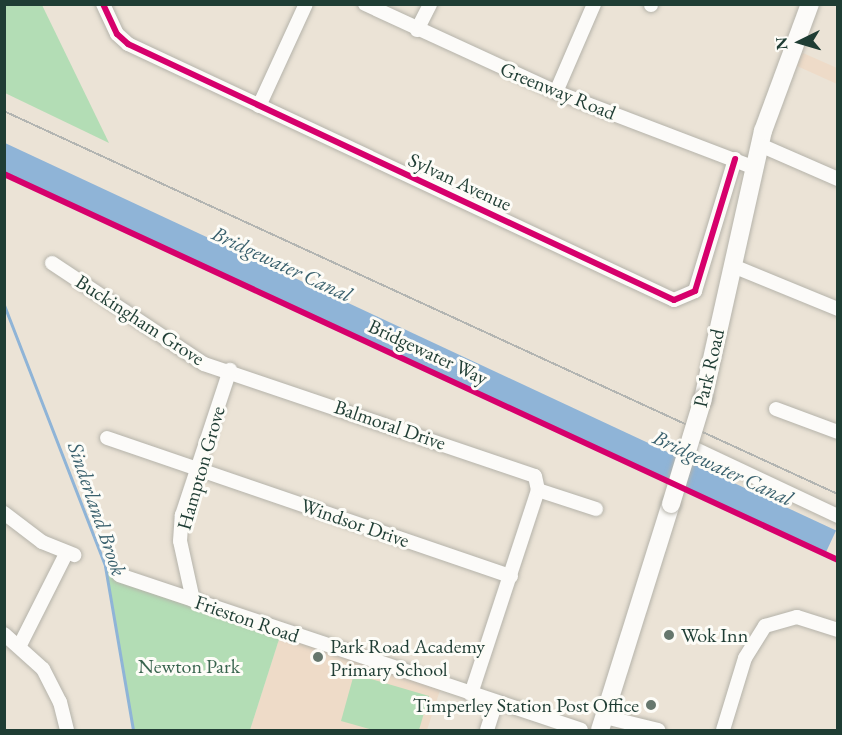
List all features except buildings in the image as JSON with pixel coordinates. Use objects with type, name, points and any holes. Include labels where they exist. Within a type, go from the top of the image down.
[{"type":"main road","name":"Park Road","points":[[602,724],[703,399],[760,145],[810,4]]},
{"type":"street","name":"Sylvan Avenue","points":[[103,4],[117,34],[129,44],[676,300],[694,291],[735,159]]},
{"type":"street","points":[[259,106],[306,4]]},
{"type":"street","name":"Greenway Road","points":[[365,4],[417,30],[556,92],[755,168]]},
{"type":"street","points":[[417,30],[430,4]]},
{"type":"street","points":[[556,92],[594,4]]},
{"type":"street","points":[[760,145],[837,179]]},
{"type":"street","name":"Buckingham Grove","points":[[52,263],[188,355],[230,370]]},
{"type":"street","points":[[733,266],[837,309]]},
{"type":"street","name":"Hampton Grove","points":[[193,600],[180,533],[230,370]]},
{"type":"street","name":"Balmoral Drive","points":[[230,370],[531,473],[538,490]]},
{"type":"street","points":[[776,408],[837,432]]},
{"type":"street","name":"Windsor Drive","points":[[107,438],[511,576]]},
{"type":"street","points":[[689,446],[837,516]]},
{"type":"street","points":[[471,694],[538,490],[596,509]]},
{"type":"street","points":[[4,513],[70,555],[20,645]]},
{"type":"street","name":"Frieston Road","points":[[119,576],[581,730]]},
{"type":"street","points":[[723,730],[745,658],[765,626],[797,617],[837,630]]},
{"type":"street","points":[[4,634],[20,645],[52,685],[67,730]]},
{"type":"street","points":[[487,730],[496,702]]},
{"type":"street","points":[[602,724],[658,730]]},
{"type":"shaded area","points":[[803,53],[837,68],[837,84],[797,66]]},
{"type":"shaded area","name":"Park Road Academy Primary School","points":[[282,630],[442,684],[427,730],[250,730]]},
{"type":"green space","points":[[4,5],[42,5],[109,143],[5,93]]},
{"type":"green space","name":"Newton Park","points":[[105,566],[282,630],[250,730],[133,730]]},
{"type":"green space","points":[[354,674],[429,696],[419,730],[373,730],[341,721]]},
{"type":"water","points":[[5,143],[836,531],[825,555],[4,172]]},
{"type":"waterway","name":"Sinderland Brook","points":[[4,305],[105,566],[133,730]]},
{"type":"tram line","points":[[4,111],[838,494]]},
{"type":"cycle path","points":[[103,4],[117,34],[128,44],[674,300],[695,291],[735,159]]},
{"type":"cycle path","name":"Bridgewater Way","points":[[4,174],[838,560]]},
{"type":"place","name":"Wok Inn","points":[[669,635]]},
{"type":"place","name":"Park Road Academy Primary School","points":[[318,657]]},
{"type":"place","name":"Timperley Station Post Office","points":[[651,705]]},
{"type":"water label","name":"Bridgewater Canal","points":[[282,264]]},
{"type":"water label","name":"Bridgewater Canal","points":[[723,468]]}]
